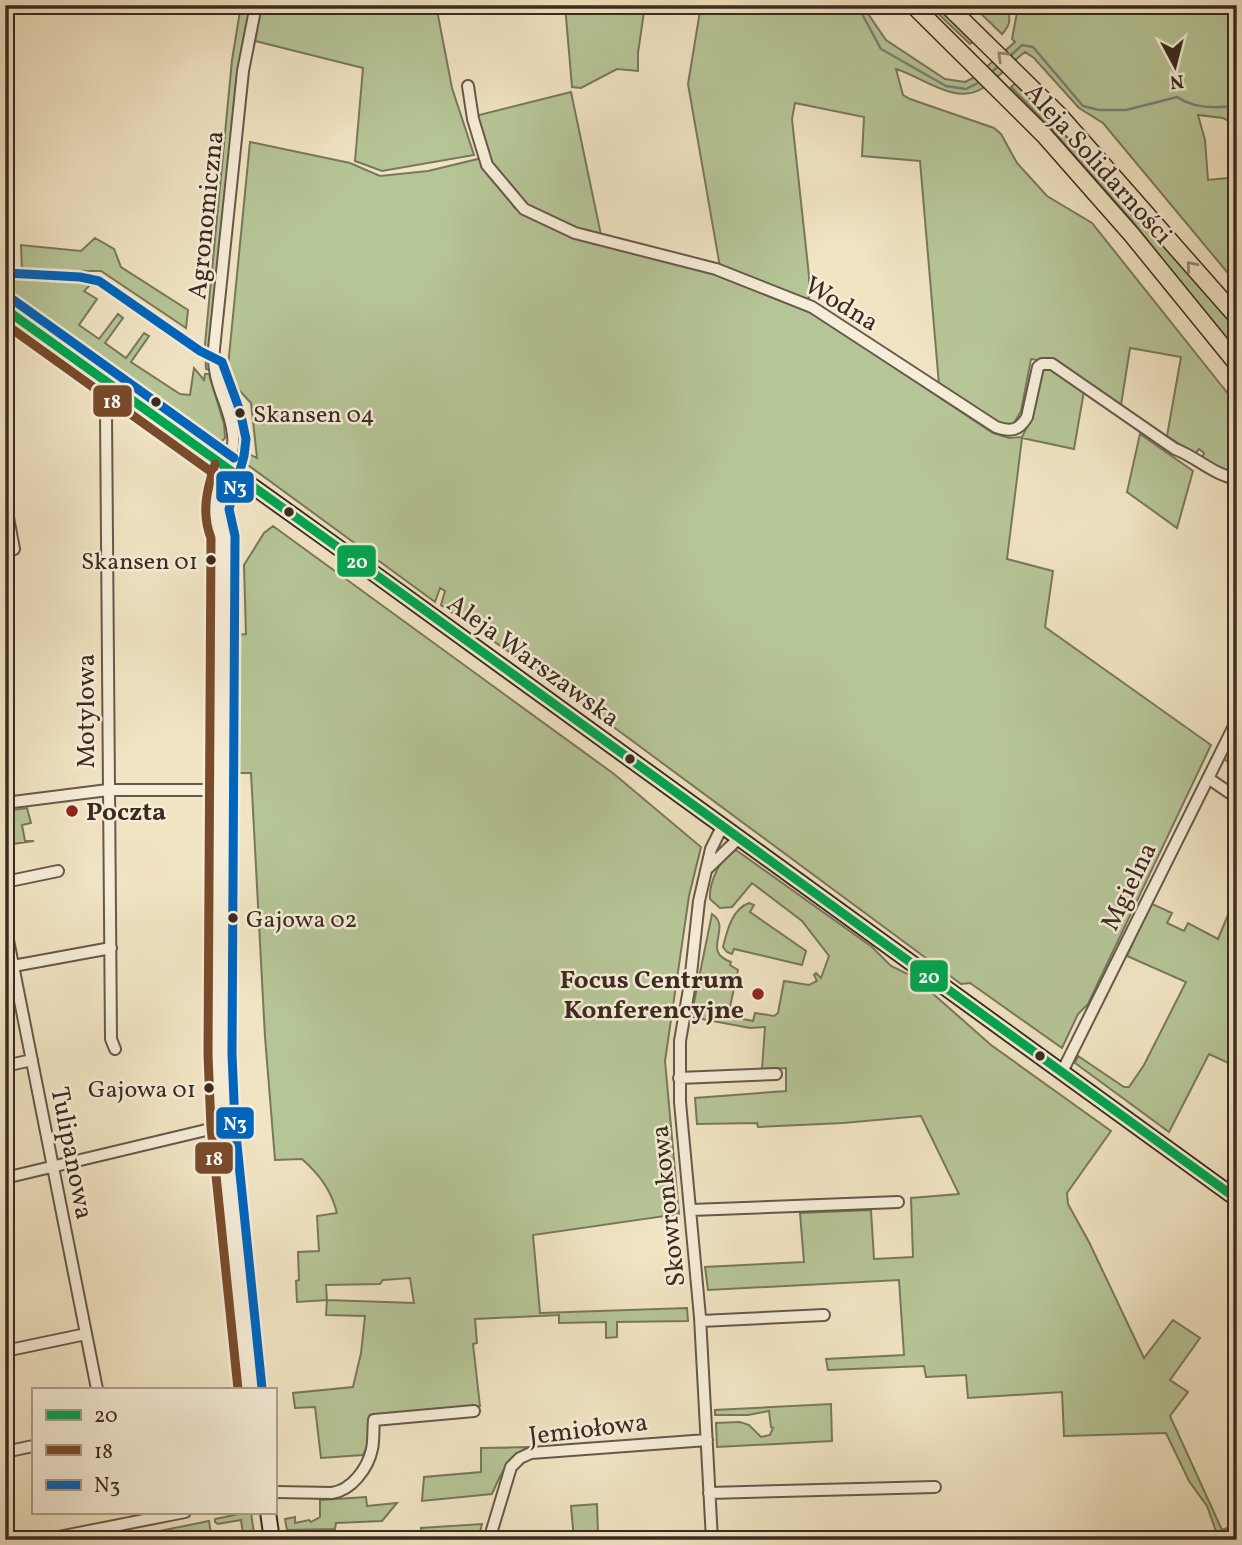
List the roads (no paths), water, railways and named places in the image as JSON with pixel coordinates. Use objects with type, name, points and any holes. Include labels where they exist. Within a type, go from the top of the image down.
[{"type":"main road","name":"Aleja Solidarności","points":[[913,5],[1011,101],[1107,205],[1237,364]]},
{"type":"main road","name":"Aleja Solidarności","points":[[947,5],[1032,87],[1107,167],[1237,317]]},
{"type":"street","name":"Agronomiczna","points":[[227,468],[234,444],[233,433],[216,382],[213,364],[243,71],[256,5]]},
{"type":"street","name":"Wodna","points":[[467,86],[472,119],[487,165],[524,209],[575,233],[716,269],[812,307],[996,427],[1007,431],[1016,429],[1027,417],[1035,371],[1042,364],[1052,365],[1175,449],[1192,456],[1220,474],[1237,479]]},
{"type":"street","name":"Aleja Warszawska","points":[[5,309],[1237,1199]]},
{"type":"street","name":"Motylowa","points":[[106,414],[111,1039],[115,1049]]},
{"type":"street","points":[[227,468],[227,528],[223,536],[220,1054],[223,1126],[250,1388]]},
{"type":"street","points":[[5,502],[14,549]]},
{"type":"street","name":"Mgielna","points":[[1062,1072],[1237,720]]},
{"type":"street","points":[[1208,778],[1237,798]]},
{"type":"street","points":[[5,803],[108,790],[221,790]]},
{"type":"street","name":"Skowronkowa","points":[[712,1540],[701,1321],[679,1078],[680,1041],[690,984],[699,901],[712,846],[722,827]]},
{"type":"street","points":[[706,870],[737,839]]},
{"type":"street","points":[[5,882],[58,871]]},
{"type":"street","name":"Tulipanowa","points":[[5,925],[97,1388]]},
{"type":"street","points":[[13,966],[111,948]]},
{"type":"street","points":[[5,1066],[32,1060]]},
{"type":"street","points":[[679,1078],[776,1074]]},
{"type":"street","points":[[5,1178],[223,1126]]},
{"type":"street","points":[[691,1210],[898,1202]]},
{"type":"street","points":[[701,1321],[824,1315]]},
{"type":"street","points":[[5,1351],[86,1334]]},
{"type":"street","points":[[276,1492],[332,1493],[345,1489],[360,1474],[372,1449],[374,1420],[474,1411]]},
{"type":"street","name":"Jemiołowa","points":[[489,1540],[512,1467],[520,1458],[531,1452],[707,1440]]},
{"type":"street","points":[[5,1452],[32,1446]]},
{"type":"street","points":[[709,1493],[935,1487]]},
{"type":"street","points":[[121,1514],[123,1525]]},
{"type":"street","points":[[43,1540],[175,1514]]},
{"type":"street","points":[[268,1514],[272,1540]]},
{"type":"waterway","points":[[854,5],[862,14],[881,49],[946,86],[966,89],[982,81]]},
{"type":"waterway","points":[[1008,58],[1022,45],[1033,47],[1083,106],[1099,110],[1126,110],[1177,97],[1206,107],[1237,105]]},
{"type":"waterway","points":[[989,74],[1000,65]]},
{"type":"place","name":"Skansen 04","points":[[240,413]]},
{"type":"place","name":"Skansen 01","points":[[211,560]]},
{"type":"place","name":"Poczta","points":[[72,811]]},
{"type":"place","name":"Gajowa 02","points":[[233,918]]},
{"type":"place","name":"Focus Centrum Konferencyjne","points":[[758,994]]},
{"type":"place","name":"Gajowa 01","points":[[209,1088]]}]
